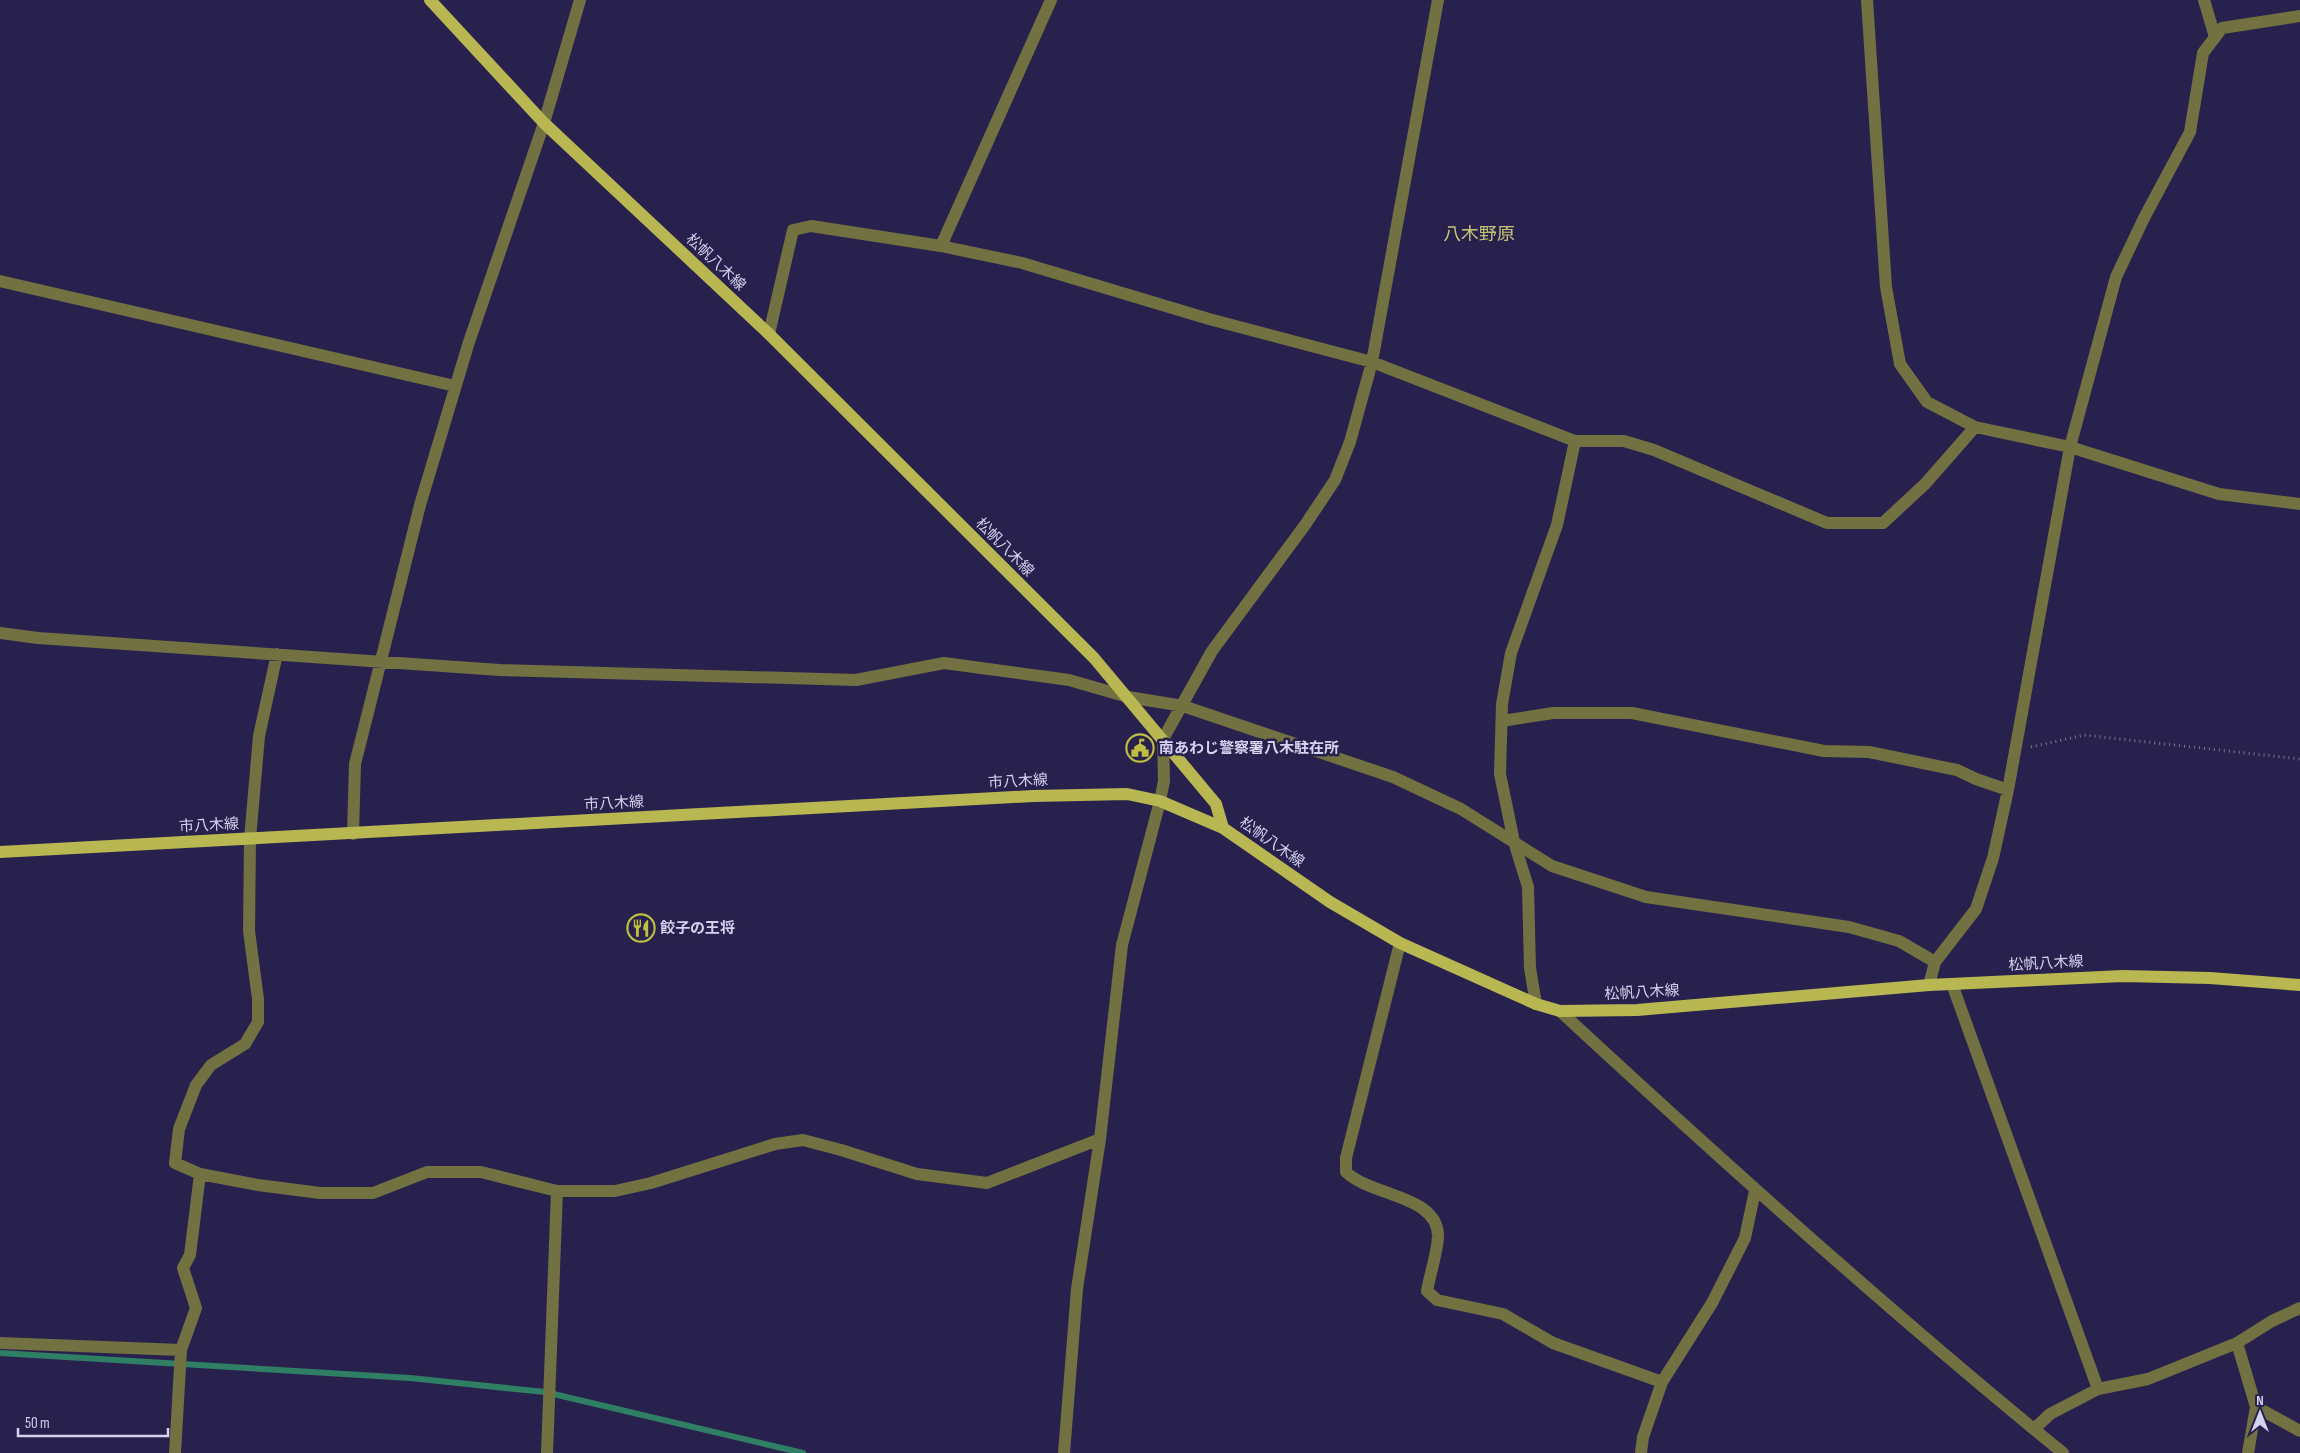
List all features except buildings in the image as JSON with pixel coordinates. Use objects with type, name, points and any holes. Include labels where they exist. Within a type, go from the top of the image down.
[{"type":"main road","name":"松帆八木線","points":[[430,0],[544,123],[769,334],[1094,658],[1216,804],[1223,828],[1330,902],[1400,943],[1536,1004],[1560,1011],[1637,1010],[1929,985],[2123,976],[2210,978],[2300,985]]},
{"type":"main road","name":"市八木線","points":[[0,852],[1033,796],[1127,794],[1160,801],[1223,828]]},
{"type":"street","points":[[353,834],[356,764],[420,505],[455,386],[544,123],[580,0]]},
{"type":"street","points":[[941,246],[1052,0]]},
{"type":"street","points":[[1064,1453],[1077,1289],[1100,1138],[1122,945],[1164,781],[1163,739],[1212,651],[1305,525],[1334,480],[1350,442],[1372,362],[1438,0]]},
{"type":"street","points":[[1867,0],[1886,287],[1900,364],[1927,402],[1975,426],[2070,447],[2219,494],[2300,504]]},
{"type":"street","points":[[2204,0],[2215,38]]},
{"type":"street","points":[[1929,985],[1934,962],[1976,909],[1993,858],[2008,790],[2070,447],[2116,277],[2144,218],[2190,132],[2203,53],[2222,28],[2300,16]]},
{"type":"street","points":[[769,334],[793,230],[811,226],[941,246],[1022,263],[1209,319],[1372,362],[1575,440],[1624,440],[1654,450],[1827,523],[1883,523],[1925,484],[1975,426]]},
{"type":"street","points":[[0,280],[455,386]]},
{"type":"street","points":[[1536,1004],[1530,968],[1528,887],[1514,842],[1500,774],[1502,704],[1511,653],[1557,525],[1575,440]]},
{"type":"street","points":[[0,634],[48,639],[500,670],[856,680],[944,663],[1069,680],[1128,698],[1183,706],[1393,777],[1461,809],[1552,866],[1646,897],[1849,927],[1898,941],[1934,962]]},
{"type":"street","points":[[276,654],[258,736],[250,839],[249,931],[258,999],[258,1022],[245,1044],[211,1065],[196,1086],[179,1129],[175,1163],[200,1174],[258,1185],[320,1193],[373,1193],[427,1172],[481,1172],[557,1191],[615,1191],[651,1183],[775,1144],[803,1140],[917,1174],[987,1183],[1100,1138]]},
{"type":"street","points":[[1502,721],[1553,713],[1632,713],[1824,751],[1869,752],[1957,770],[2008,790]]},
{"type":"street","points":[[1400,943],[1346,1158],[1346,1172],[1356,1181],[1425,1208],[1436,1222],[1438,1238],[1427,1291],[1437,1300],[1503,1314],[1553,1343],[1662,1382]]},
{"type":"street","points":[[1952,984],[2098,1389]]},
{"type":"street","points":[[1560,1011],[1755,1191],[2063,1453]]},
{"type":"street","points":[[175,1453],[181,1350],[196,1308],[183,1268],[190,1255],[200,1174]]},
{"type":"street","points":[[548,1453],[557,1191]]},
{"type":"street","points":[[1641,1453],[1643,1437],[1662,1382],[1712,1303],[1745,1238],[1755,1191]]},
{"type":"street","points":[[2034,1430],[2050,1414],[2098,1389],[2148,1379],[2237,1343],[2272,1321],[2300,1308]]},
{"type":"street","points":[[0,1343],[181,1350]]},
{"type":"street","points":[[2237,1343],[2256,1407],[2248,1453]]},
{"type":"street","points":[[2256,1407],[2300,1431]]},
{"type":"path","points":[[2015,751],[2084,736],[2300,759]]},
{"type":"waterway","points":[[0,1353],[410,1378],[545,1392],[803,1453]]},
{"type":"place","name":"南あわじ警察署八木駐在所","points":[[1140,748]]},
{"type":"place","name":"餃子の王将","points":[[641,928]]},
{"type":"district","name":"八木野原","points":[[1479,234]]}]
